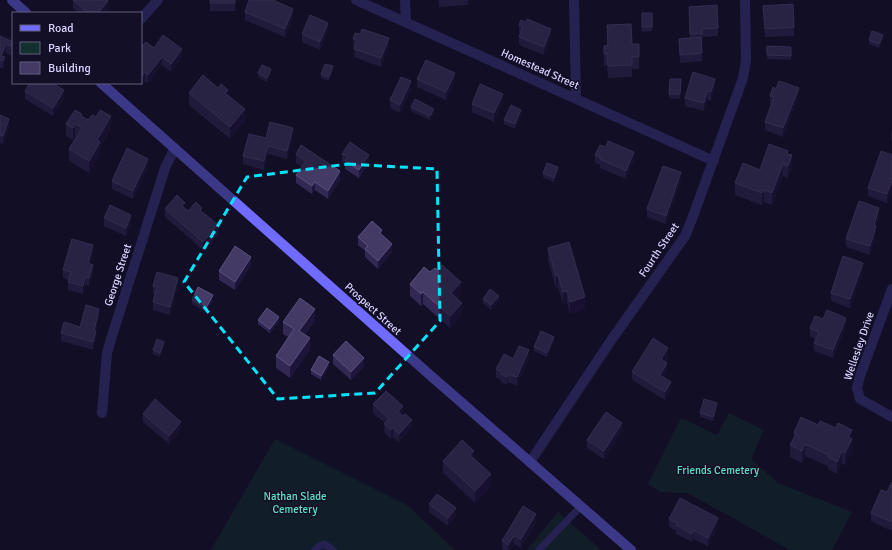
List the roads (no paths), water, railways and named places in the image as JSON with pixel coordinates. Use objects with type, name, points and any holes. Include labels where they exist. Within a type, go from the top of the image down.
[{"type":"street","points":[[12,0],[25,12]]},
{"type":"street","points":[[142,18],[158,0]]},
{"type":"street","name":"Homestead Street","points":[[356,0],[714,161]]},
{"type":"street","points":[[405,0],[406,22]]},
{"type":"street","points":[[574,0],[576,98]]},
{"type":"street","name":"Fourth Street","points":[[530,462],[612,339],[685,236],[714,161],[743,78],[746,60],[745,0]]},
{"type":"street","name":"Prospect Street","points":[[103,84],[431,376],[631,550]]},
{"type":"street","name":"George Street","points":[[102,413],[108,347],[165,168],[175,148]]},
{"type":"street","name":"Wellesley Drive","points":[[892,289],[857,388],[860,399],[892,417]]},
{"type":"lane","points":[[539,550],[581,506]]},
{"type":"lane","points":[[315,550],[324,544],[333,550]]},
{"type":"park label","name":"Friends Cemetery","points":[[718,470]]},
{"type":"park label","name":"Nathan Slade Cemetery","points":[[295,502]]}]
